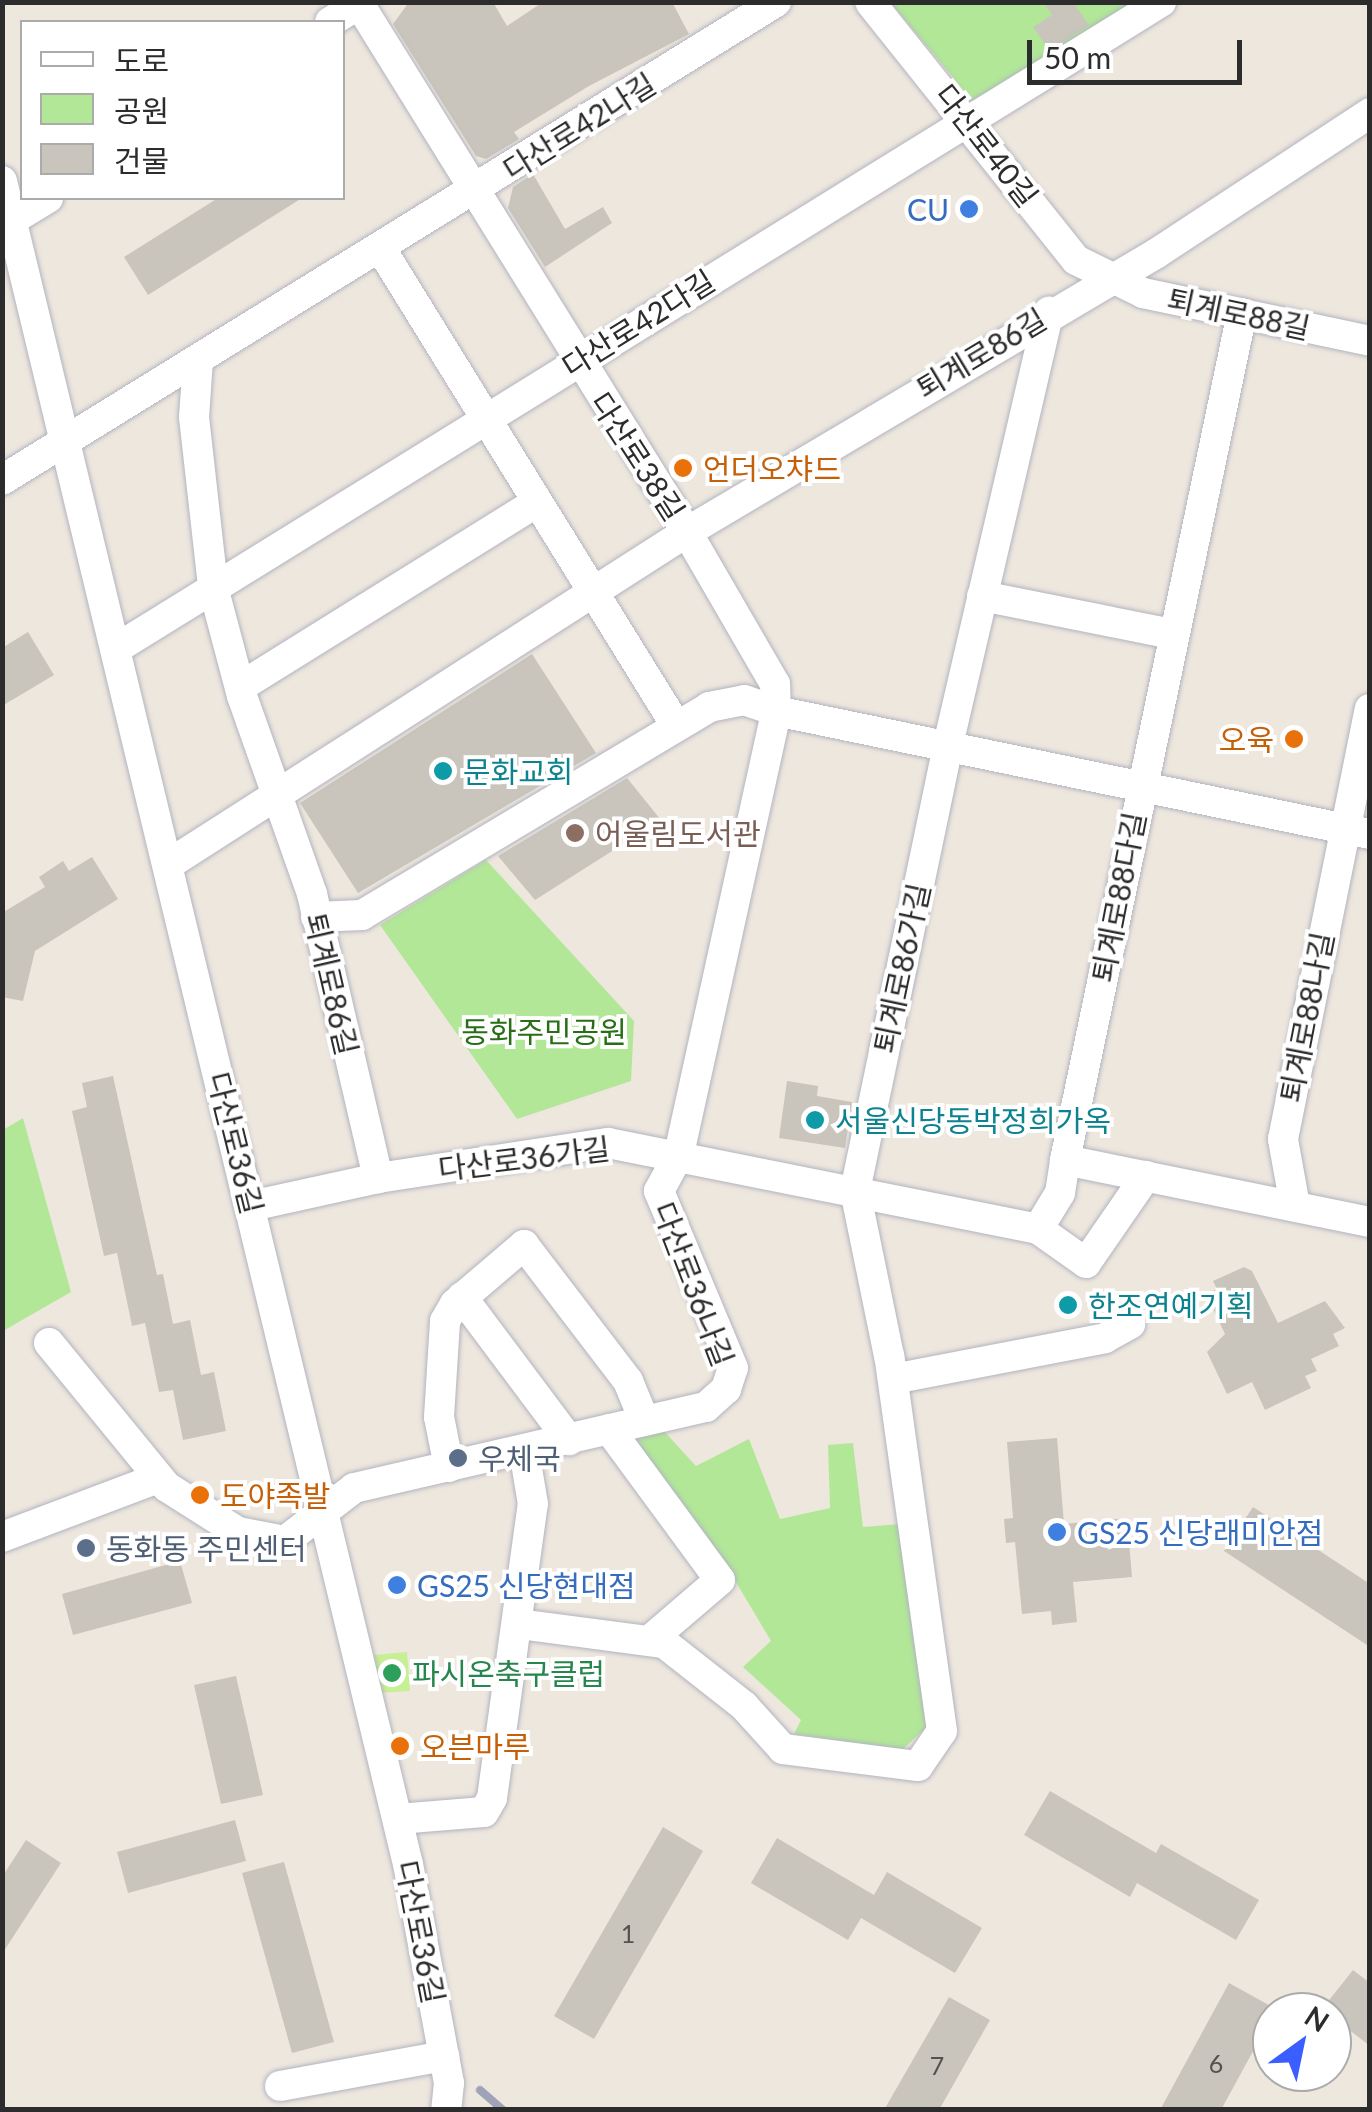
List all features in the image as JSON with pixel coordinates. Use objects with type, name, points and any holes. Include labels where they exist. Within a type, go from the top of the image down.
[{"type":"street","name":"다산로42나길","points":[[2,480],[776,2]]},
{"type":"street","name":"다산로40길","points":[[870,2],[970,119],[1076,260],[1110,278]]},
{"type":"street","name":"다산로42다길","points":[[117,648],[1161,2]]},
{"type":"street","name":"다산로38길","points":[[359,3],[687,532],[775,684],[776,711],[679,1154]]},
{"type":"street","points":[[333,20],[359,3]]},
{"type":"street","name":"퇴계로86길","points":[[169,864],[687,532],[1110,278],[1370,113]]},
{"type":"street","name":"다산로36길","points":[[2,181],[7,223],[68,439],[398,1819],[444,2056],[446,2110]]},
{"type":"street","points":[[7,223],[45,200]]},
{"type":"street","points":[[381,249],[488,416],[536,503],[674,724]]},
{"type":"street","name":"퇴계로88길","points":[[1110,278],[1142,293],[1370,341]]},
{"type":"street","name":"퇴계로86가길","points":[[855,1192],[948,745],[1049,312]]},
{"type":"street","name":"퇴계로88다길","points":[[1066,1160],[1140,786],[1242,312]]},
{"type":"street","points":[[198,360],[194,417],[213,587]]},
{"type":"street","points":[[240,687],[536,503]]},
{"type":"street","name":"퇴계로86길","points":[[213,587],[240,687],[316,917],[378,1178]]},
{"type":"street","points":[[982,596],[1173,634]]},
{"type":"street","points":[[316,917],[362,915],[674,724],[744,700],[776,711],[1356,832]]},
{"type":"street","name":"퇴계로88나길","points":[[1295,1206],[1282,1139],[1356,832],[1370,709]]},
{"type":"street","name":"다산로36가길","points":[[251,1206],[378,1178],[608,1142],[1038,1229]]},
{"type":"street","name":"다산로36나길","points":[[50,1343],[158,1478],[238,1532],[285,1541],[325,1516],[354,1488],[706,1407],[726,1389],[733,1368],[659,1191],[679,1154]]},
{"type":"street","points":[[1146,1176],[1086,1263],[1038,1229],[1060,1193],[1066,1160],[1146,1176],[1295,1206],[1370,1222]]},
{"type":"street","points":[[519,1624],[650,1640],[744,1706],[783,1749],[918,1766],[942,1731],[893,1379],[855,1192]]},
{"type":"street","points":[[449,1467],[440,1417],[454,1309],[524,1245],[628,1381],[644,1420]]},
{"type":"street","points":[[454,1309],[569,1440]]},
{"type":"street","points":[[893,1379],[1105,1338],[1130,1324]]},
{"type":"street","points":[[609,1428],[720,1580],[650,1640]]},
{"type":"street","points":[[398,1819],[484,1812],[492,1798],[533,1504],[524,1451]]},
{"type":"street","points":[[2,1538],[158,1478]]},
{"type":"street","points":[[280,2086],[444,2056]]},
{"type":"green space","points":[[891,3],[1137,3],[976,105]]},
{"type":"green space","name":"동화주민공원","points":[[486,860],[634,1021],[631,1081],[517,1119],[380,925]]},
{"type":"green space","points":[[23,1118],[71,1292],[3,1331],[3,1130]]},
{"type":"green space","points":[[662,1429],[696,1466],[749,1439],[780,1519],[830,1508],[828,1445],[853,1443],[863,1527],[901,1524],[930,1724],[902,1750],[794,1734],[801,1720],[743,1667],[771,1641],[730,1572],[631,1435]]},
{"type":"green space","name":"파시온축구클럽","points":[[407,1652],[410,1691],[377,1693],[374,1655]]},
{"type":"building","points":[[409,2],[493,2],[507,26],[543,2],[672,2],[689,34],[589,86],[514,132],[519,139],[486,159],[476,156],[393,24]]},
{"type":"building","points":[[1043,2],[1073,2],[1089,25],[1049,50],[1033,27],[1052,15]]},
{"type":"building","points":[[533,174],[565,229],[603,207],[612,223],[545,267],[508,208],[513,187]]},
{"type":"building","points":[[215,200],[299,200],[148,295],[124,257]]},
{"type":"building","points":[[28,632],[54,675],[2,706],[2,648]]},
{"type":"building","name":"문화교회","points":[[532,654],[596,753],[358,893],[300,803]]},
{"type":"building","name":"어울림도서관","points":[[627,778],[661,820],[535,900],[498,856]]},
{"type":"building","points":[[92,857],[118,899],[35,951],[23,1001],[2,997],[2,913],[45,887],[39,877],[63,861],[69,871]]},
{"type":"building","points":[[113,1076],[157,1275],[163,1274],[173,1324],[190,1320],[201,1375],[214,1372],[226,1431],[183,1440],[173,1390],[159,1392],[145,1323],[132,1326],[117,1253],[104,1256],[72,1111],[87,1107],[82,1083]]},
{"type":"building","name":"서울신당동박정희가옥","points":[[787,1081],[818,1086],[817,1096],[852,1102],[845,1148],[779,1138]]},
{"type":"building","points":[[1244,1267],[1252,1271],[1278,1323],[1325,1301],[1345,1328],[1333,1334],[1339,1346],[1311,1359],[1317,1371],[1305,1376],[1311,1388],[1265,1410],[1252,1382],[1227,1394],[1207,1352],[1225,1334],[1206,1294],[1217,1289],[1213,1281]]},
{"type":"building","points":[[1057,1438],[1064,1524],[1127,1518],[1132,1577],[1073,1582],[1077,1622],[1052,1625],[1051,1611],[1022,1614],[1015,1542],[1006,1543],[1004,1519],[1013,1518],[1007,1442]]},
{"type":"building","points":[[1253,1507],[1370,1584],[1370,1647],[1224,1551]]},
{"type":"building","points":[[180,1561],[192,1603],[73,1635],[62,1594]]},
{"type":"building","points":[[236,1676],[263,1795],[221,1804],[194,1685]]},
{"type":"building","points":[[1050,1791],[1156,1853],[1161,1844],[1259,1900],[1236,1940],[1137,1883],[1130,1897],[1024,1835]]},
{"type":"building","points":[[235,1820],[246,1861],[128,1893],[117,1852]]},
{"type":"building","points":[[663,1827],[703,1851],[594,2039],[554,2016]]},
{"type":"building","points":[[777,1838],[874,1895],[887,1872],[982,1928],[955,1973],[861,1918],[848,1940],[751,1883]]},
{"type":"building","points":[[26,1840],[61,1863],[2,1954],[2,1877]]},
{"type":"building","points":[[284,1862],[334,2042],[292,2053],[242,1873]]},
{"type":"building","points":[[1353,1970],[1370,1983],[1370,2046],[1352,2032],[1352,1992],[1336,1992]]},
{"type":"building","points":[[1229,1983],[1252,1996],[1252,2053],[1221,2110],[1160,2110]]},
{"type":"building","points":[[949,1997],[990,2020],[939,2110],[884,2110]]},
{"type":"railway","points":[[480,2090],[503,2110]]},
{"type":"place","name":"CU","points":[[969,209]]},
{"type":"place","name":"언더오챠드","points":[[683,468]]},
{"type":"place","name":"오육","points":[[1294,739]]},
{"type":"place","name":"문화교회","points":[[443,771]]},
{"type":"place","name":"어울림도서관","points":[[575,833]]},
{"type":"place","name":"서울신당동박정희가옥","points":[[815,1120]]},
{"type":"place","name":"한조연예기획","points":[[1068,1305]]},
{"type":"place","name":"우체국","points":[[458,1458]]},
{"type":"place","name":"도야족발","points":[[200,1495]]},
{"type":"place","name":"GS25 신당래미안점","points":[[1057,1532]]},
{"type":"place","name":"동화동 주민센터","points":[[86,1548]]},
{"type":"place","name":"GS25 신당현대점","points":[[397,1585]]},
{"type":"place","name":"파시온축구클럽","points":[[392,1673]]},
{"type":"place","name":"오븐마루","points":[[400,1746]]}]
